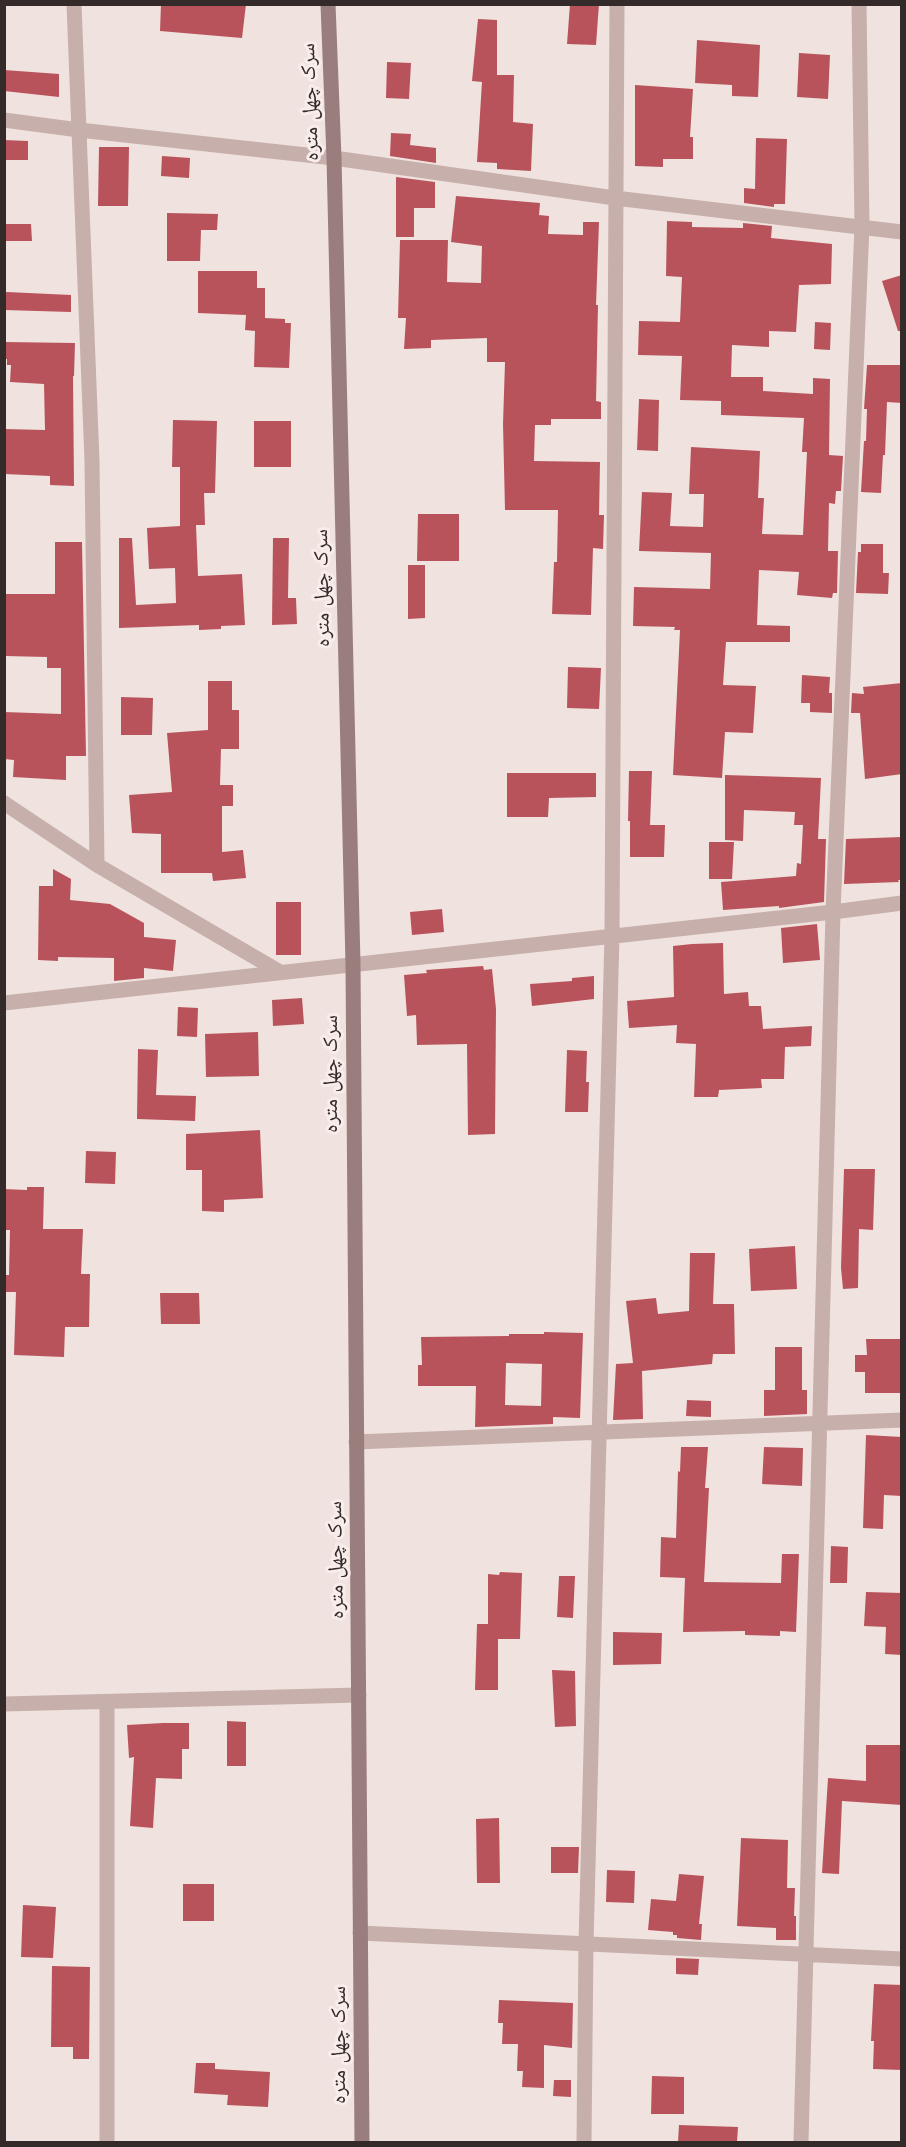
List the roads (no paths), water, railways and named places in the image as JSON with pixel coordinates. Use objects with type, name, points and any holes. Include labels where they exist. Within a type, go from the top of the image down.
[{"type":"street","points":[[74,4],[92,461],[97,865]]},
{"type":"street","name":"سرک چهل متره","points":[[328,4],[334,158],[352,964],[362,2142]]},
{"type":"street","points":[[584,2142],[586,1943],[612,935],[617,4]]},
{"type":"street","points":[[801,2142],[832,912],[862,226],[859,4]]},
{"type":"street","points":[[4,120],[334,158],[615,198],[902,231]]},
{"type":"street","points":[[4,803],[97,865],[280,972]]},
{"type":"street","points":[[4,1003],[902,903]]},
{"type":"street","points":[[356,1442],[902,1420]]},
{"type":"street","points":[[4,1704],[359,1695]]},
{"type":"street","points":[[107,1702],[107,2142]]},
{"type":"street","points":[[360,1933],[902,1959]]}]
